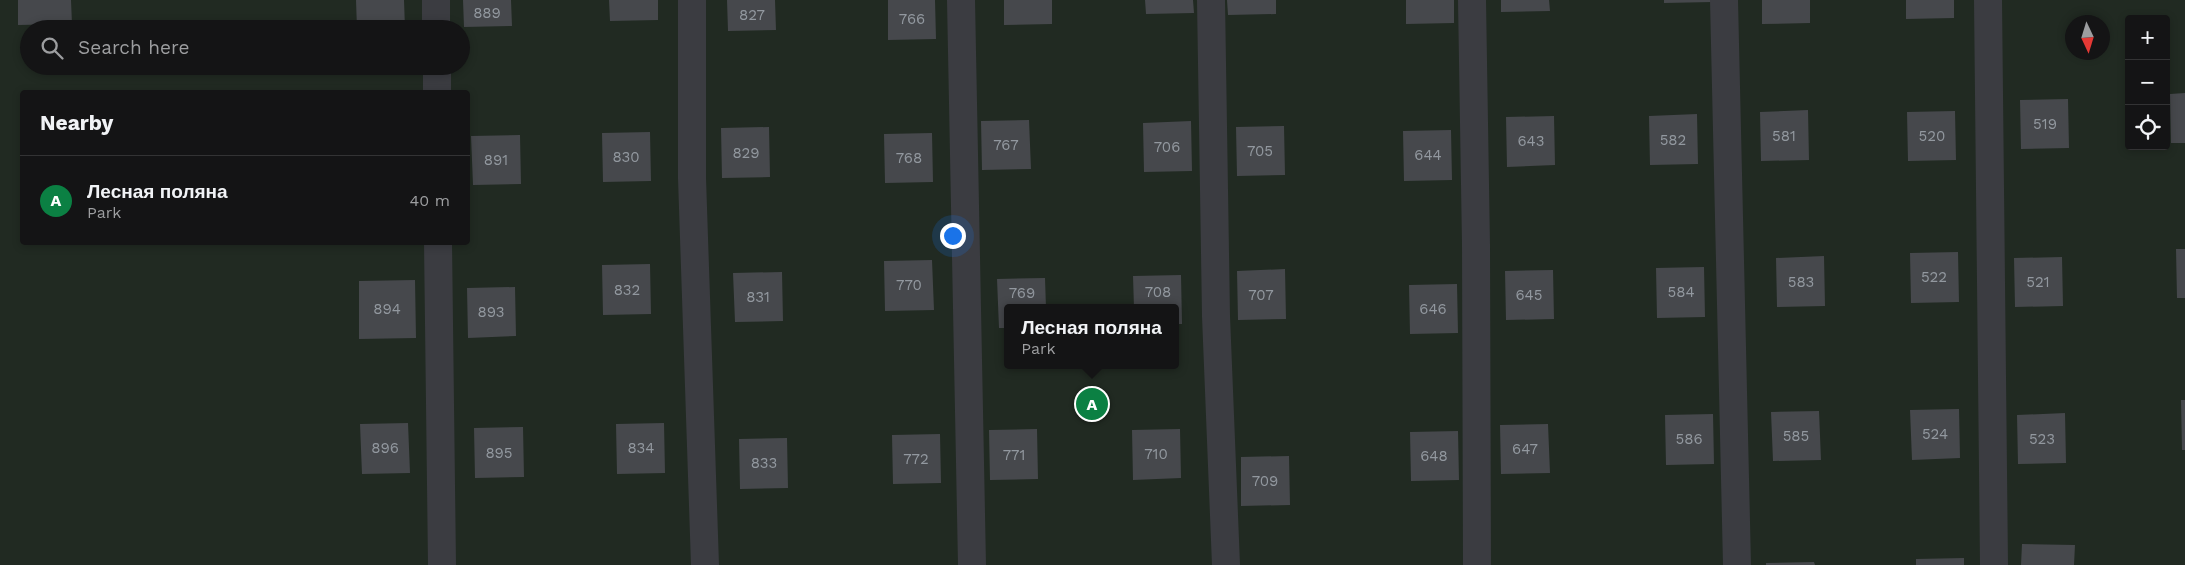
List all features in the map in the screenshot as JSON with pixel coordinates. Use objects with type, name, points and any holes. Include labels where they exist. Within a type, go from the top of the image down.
[{"type":"street","points":[[436,0],[436,20]]},
{"type":"street","points":[[692,0],[692,178],[705,565]]},
{"type":"street","points":[[961,0],[972,565]]},
{"type":"street","points":[[1211,0],[1216,316],[1226,565]]},
{"type":"street","points":[[1472,0],[1476,245],[1477,565]]},
{"type":"street","points":[[1724,0],[1737,565]]},
{"type":"street","points":[[1988,0],[1994,565]]},
{"type":"street","points":[[437,75],[437,90]]},
{"type":"street","points":[[438,245],[442,565]]},
{"type":"shaded area","points":[[0,0],[2185,0],[2185,565],[0,565]]},
{"type":"building","points":[[18,0],[71,0],[72,20],[20,20],[20,25],[18,25]]},
{"type":"building","points":[[356,0],[404,0],[405,20],[357,20]]},
{"type":"building","points":[[463,0],[511,0],[512,26],[470,27],[470,20],[464,20]]},
{"type":"building","points":[[609,0],[658,0],[658,20],[610,21]]},
{"type":"building","points":[[727,0],[775,0],[776,30],[728,31]]},
{"type":"building","points":[[888,0],[935,0],[936,39],[888,40]]},
{"type":"building","points":[[1004,0],[1052,0],[1052,24],[1004,25]]},
{"type":"building","points":[[1145,0],[1193,0],[1194,13],[1146,14]]},
{"type":"building","points":[[1227,0],[1276,0],[1276,14],[1228,15]]},
{"type":"building","points":[[1406,0],[1454,0],[1454,23],[1406,24]]},
{"type":"building","points":[[1501,0],[1549,0],[1550,11],[1501,12]]},
{"type":"building","points":[[1664,0],[1712,0],[1712,2],[1664,3]]},
{"type":"building","points":[[1762,0],[1810,0],[1810,23],[1762,24]]},
{"type":"building","points":[[1906,0],[1954,0],[1954,18],[1906,19]]},
{"type":"building","points":[[2185,93],[2185,143],[2171,143],[2170,94]]},
{"type":"building","points":[[2068,99],[2069,148],[2021,149],[2020,100]]},
{"type":"building","points":[[1808,110],[1809,160],[1761,161],[1760,112]]},
{"type":"building","points":[[1955,111],[1956,160],[1908,161],[1907,112]]},
{"type":"building","points":[[1697,114],[1698,164],[1650,165],[1649,116]]},
{"type":"building","points":[[1554,116],[1555,165],[1507,167],[1506,117]]},
{"type":"building","points":[[1029,120],[1031,169],[982,170],[981,121]]},
{"type":"building","points":[[1191,121],[1192,171],[1144,172],[1143,123]]},
{"type":"building","points":[[1284,126],[1285,175],[1237,176],[1236,127]]},
{"type":"building","points":[[769,127],[770,177],[722,178],[721,128]]},
{"type":"building","points":[[1451,130],[1452,180],[1404,181],[1403,131]]},
{"type":"building","points":[[650,132],[651,181],[603,182],[602,133]]},
{"type":"building","points":[[932,133],[933,182],[885,183],[884,134]]},
{"type":"building","points":[[520,135],[521,184],[473,185],[471,136]]},
{"type":"building","points":[[2176,249],[2185,249],[2185,298],[2177,298]]},
{"type":"building","points":[[1958,252],[1959,302],[1911,303],[1910,253]]},
{"type":"building","points":[[1824,256],[1825,306],[1777,307],[1776,258]]},
{"type":"building","points":[[2062,257],[2063,306],[2015,307],[2014,258]]},
{"type":"building","points":[[932,260],[934,310],[885,311],[884,261]]},
{"type":"building","points":[[650,264],[651,314],[603,315],[602,265]]},
{"type":"building","points":[[1704,267],[1705,317],[1657,318],[1656,268]]},
{"type":"building","points":[[1285,269],[1286,319],[1238,320],[1237,271]]},
{"type":"building","points":[[1553,270],[1554,319],[1506,320],[1505,271]]},
{"type":"building","points":[[782,272],[783,321],[735,322],[733,273]]},
{"type":"building","points":[[1181,275],[1182,324],[1179,324],[1179,304],[1134,304],[1133,276]]},
{"type":"building","points":[[1045,278],[1046,304],[1004,304],[1004,328],[999,328],[997,279]]},
{"type":"building","points":[[415,280],[416,338],[359,339],[359,281]]},
{"type":"building","points":[[1457,284],[1458,333],[1410,334],[1409,285]]},
{"type":"building","points":[[515,287],[516,336],[468,338],[467,288]]},
{"type":"building","points":[[2181,400],[2185,400],[2185,450],[2182,450]]},
{"type":"building","points":[[1959,409],[1960,458],[1912,460],[1910,410]]},
{"type":"building","points":[[1819,411],[1821,460],[1773,461],[1771,412]]},
{"type":"building","points":[[2065,413],[2066,463],[2018,464],[2017,415]]},
{"type":"building","points":[[1713,414],[1714,464],[1666,465],[1665,415]]},
{"type":"building","points":[[408,423],[410,473],[362,474],[360,424]]},
{"type":"building","points":[[664,423],[665,473],[617,474],[616,424]]},
{"type":"building","points":[[1548,424],[1550,473],[1501,474],[1500,425]]},
{"type":"building","points":[[523,427],[524,477],[475,478],[474,428]]},
{"type":"building","points":[[1037,429],[1038,479],[990,480],[989,430]]},
{"type":"building","points":[[1180,429],[1181,478],[1133,480],[1132,430]]},
{"type":"building","points":[[1458,431],[1459,480],[1411,481],[1410,432]]},
{"type":"building","points":[[940,434],[941,483],[893,484],[892,435]]},
{"type":"building","points":[[787,438],[788,488],[740,489],[739,439]]},
{"type":"building","points":[[1289,456],[1290,505],[1241,506],[1241,457]]},
{"type":"building","points":[[2022,544],[2075,545],[2074,565],[2021,565]]},
{"type":"building","points":[[1964,558],[1964,565],[1916,565],[1916,559]]},
{"type":"building","points":[[1814,562],[1815,565],[1766,565],[1766,563]]},
{"type":"place","name":"Лесная поляна","points":[[1092,404]]}]
